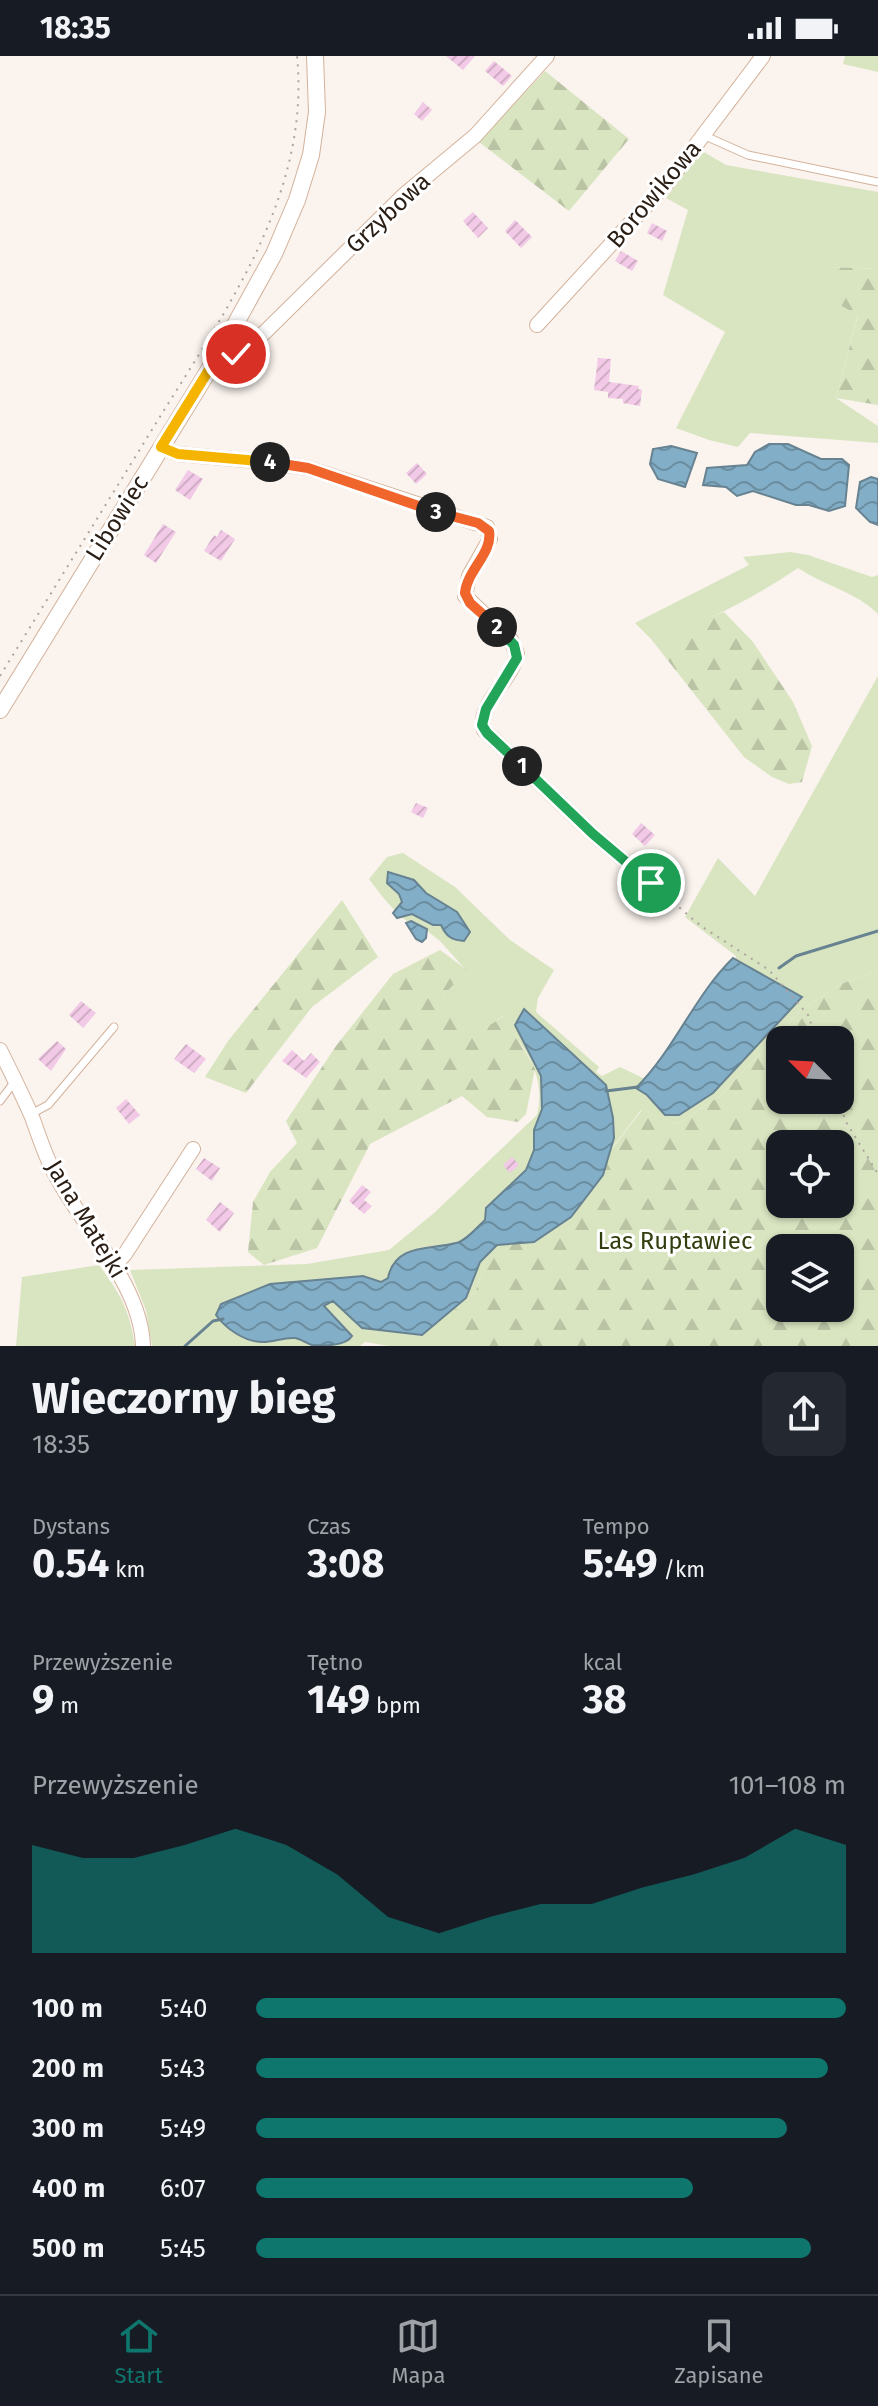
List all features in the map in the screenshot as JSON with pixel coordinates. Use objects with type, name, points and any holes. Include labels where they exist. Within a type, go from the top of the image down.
[{"type":"street","name":"Libowiec","points":[[0,710],[220,352],[274,254],[297,200],[311,155],[316,117],[315,56]]},
{"type":"street","name":"Grzybowa","points":[[220,352],[243,352],[404,195],[475,136],[547,56]]},
{"type":"street","name":"Borowikowa","points":[[537,325],[668,182],[763,56]]},
{"type":"street","points":[[161,447],[178,454],[308,468],[487,527],[491,535],[489,544],[469,576],[465,596],[511,640],[517,654],[513,667],[483,715],[484,730],[593,834],[651,883]]},
{"type":"street","name":"Jana Matejki","points":[[0,1050],[31,1114],[53,1170],[130,1291],[141,1324],[143,1346]]},
{"type":"street","points":[[113,1267],[125,1254],[193,1149]]},
{"type":"lane","points":[[703,135],[748,155],[878,182]]},
{"type":"lane","points":[[31,1114],[48,1105],[114,1027]]},
{"type":"lane","points":[[0,1101],[15,1081]]},
{"type":"path","points":[[0,676],[182,382],[256,253],[277,206],[293,154],[300,99],[297,56]]},
{"type":"path","points":[[651,883],[701,926],[769,970],[808,1015],[812,1026]]},
{"type":"path","points":[[843,1114],[878,1174]]},
{"type":"green space","points":[[845,56],[878,56],[878,72],[843,64]]},
{"type":"green space","points":[[545,71],[629,139],[569,211],[479,142]]},
{"type":"green space","points":[[702,151],[726,165],[878,192],[878,269],[830,267],[858,314],[836,398],[878,426],[878,443],[750,433],[738,447],[676,428],[725,332],[663,295],[688,210],[666,198]]},
{"type":"green space","points":[[830,267],[878,269],[878,405],[836,398],[858,315],[831,300]]},
{"type":"green space","points":[[790,552],[872,577],[878,575],[878,614],[861,600],[798,568],[727,610],[671,633],[651,639],[635,623],[749,565],[743,557]]},
{"type":"green space","points":[[724,612],[753,642],[793,702],[812,746],[802,782],[789,784],[772,777],[744,757],[651,639]]},
{"type":"green space","points":[[878,676],[878,970],[841,984],[801,1010],[786,1026],[766,1026],[766,1047],[720,1096],[678,1124],[641,1110],[564,1211],[487,1254],[476,1291],[453,1312],[454,1346],[389,1346],[365,1342],[360,1346],[152,1346],[146,1310],[130,1270],[307,1264],[389,1250],[434,1213],[537,1115],[539,1087],[532,1063],[503,1016],[477,1034],[451,1010],[443,996],[466,970],[440,941],[416,922],[409,923],[397,913],[369,879],[387,857],[403,853],[455,887],[510,940],[554,970],[538,998],[536,1012],[599,1067],[596,1072],[602,1076],[620,1067],[647,1080],[733,970],[736,956],[685,917],[718,858],[755,896]]},
{"type":"green space","points":[[342,900],[378,957],[312,1007],[246,1093],[205,1077],[228,1041]]},
{"type":"green space","points":[[440,950],[467,970],[443,996],[477,1033],[504,1016],[535,1069],[526,1114],[518,1122],[487,1117],[462,1096],[370,1144],[317,1248],[264,1265],[248,1252],[253,1202],[270,1172],[297,1143],[286,1121],[336,1046],[393,974]]},
{"type":"green space","name":"Las Ruptawiec","points":[[878,970],[878,1346],[454,1346],[452,1312],[476,1291],[487,1253],[564,1211],[642,1110],[678,1124],[720,1096],[766,1047],[766,1114],[854,1114],[854,1026],[786,1026],[801,1010],[841,984]]},
{"type":"green space","points":[[99,1265],[123,1303],[135,1346],[16,1346],[22,1277]]},
{"type":"water","points":[[769,444],[788,444],[821,459],[842,459],[849,465],[845,506],[829,511],[796,505],[753,491],[737,496],[726,487],[703,485],[707,468],[747,465],[755,452]]},
{"type":"water","points":[[671,446],[697,453],[685,487],[658,479],[650,464],[653,449]]},
{"type":"water","points":[[871,477],[878,479],[878,525],[870,522],[856,508],[860,482]]},
{"type":"water","points":[[388,872],[414,880],[426,893],[457,912],[470,932],[464,941],[450,937],[441,925],[433,925],[412,914],[397,918],[393,913],[402,902],[399,894],[387,883]]},
{"type":"water","points":[[411,921],[427,929],[422,942],[416,939],[406,923]]},
{"type":"water","points":[[733,958],[802,997],[775,1026],[766,1026],[766,1036],[713,1093],[679,1115],[665,1115],[636,1088],[662,1057],[719,973]]},
{"type":"water","points":[[524,1009],[606,1085],[614,1138],[603,1175],[571,1217],[534,1242],[497,1245],[480,1262],[466,1298],[422,1335],[362,1328],[333,1301],[324,1306],[352,1336],[340,1344],[312,1345],[291,1338],[256,1341],[236,1334],[225,1325],[216,1315],[221,1304],[270,1284],[363,1276],[381,1282],[388,1278],[392,1267],[406,1253],[460,1242],[485,1220],[486,1208],[526,1170],[534,1150],[534,1130],[542,1109],[541,1076],[515,1025]]},
{"type":"building","points":[[446,56],[475,56],[463,70]]},
{"type":"building","points":[[494,61],[512,76],[503,86],[485,71]]},
{"type":"building","points":[[423,102],[432,110],[422,121],[414,114]]},
{"type":"building","points":[[473,212],[488,228],[478,238],[463,221]]},
{"type":"building","points":[[515,220],[532,237],[521,248],[505,231]]},
{"type":"building","points":[[652,223],[667,231],[662,241],[647,233]]},
{"type":"building","points":[[621,251],[638,261],[632,271],[615,261]]},
{"type":"building","points":[[598,358],[611,359],[609,382],[639,386],[638,389],[642,390],[640,406],[623,403],[623,399],[608,398],[608,392],[594,390]]},
{"type":"building","points":[[417,463],[427,474],[416,484],[406,473]]},
{"type":"building","points":[[188,470],[203,479],[190,500],[175,490]]},
{"type":"building","points":[[163,524],[176,532],[156,563],[144,555]]},
{"type":"building","points":[[221,530],[235,539],[221,561],[204,551]]},
{"type":"building","points":[[416,803],[428,808],[423,818],[411,812]]},
{"type":"building","points":[[641,823],[655,835],[645,846],[632,834]]},
{"type":"building","points":[[81,1001],[96,1013],[83,1028],[69,1015]]},
{"type":"building","points":[[57,1041],[66,1049],[51,1071],[38,1059]]},
{"type":"building","points":[[186,1044],[206,1059],[194,1073],[174,1059]]},
{"type":"building","points":[[292,1050],[304,1061],[311,1053],[320,1062],[306,1078],[282,1061]]},
{"type":"building","points":[[126,1099],[140,1115],[129,1124],[116,1108]]},
{"type":"building","points":[[512,1157],[519,1165],[510,1173],[503,1165]]},
{"type":"building","points":[[204,1158],[220,1168],[212,1181],[196,1169]]},
{"type":"building","points":[[362,1185],[371,1192],[364,1200],[372,1206],[364,1214],[349,1201]]},
{"type":"building","points":[[220,1202],[234,1213],[220,1232],[206,1220]]},
{"type":"waterway","points":[[779,968],[796,956],[878,931]]},
{"type":"waterway","points":[[606,1091],[638,1087]]},
{"type":"waterway","points":[[185,1346],[213,1321],[223,1319]]},
{"type":"route","points":[[236,354],[220,352],[161,447],[178,454],[308,468],[487,527],[491,535],[489,544],[469,576],[465,596],[511,640],[517,654],[513,667],[483,715],[484,730],[593,834],[651,883]]}]
